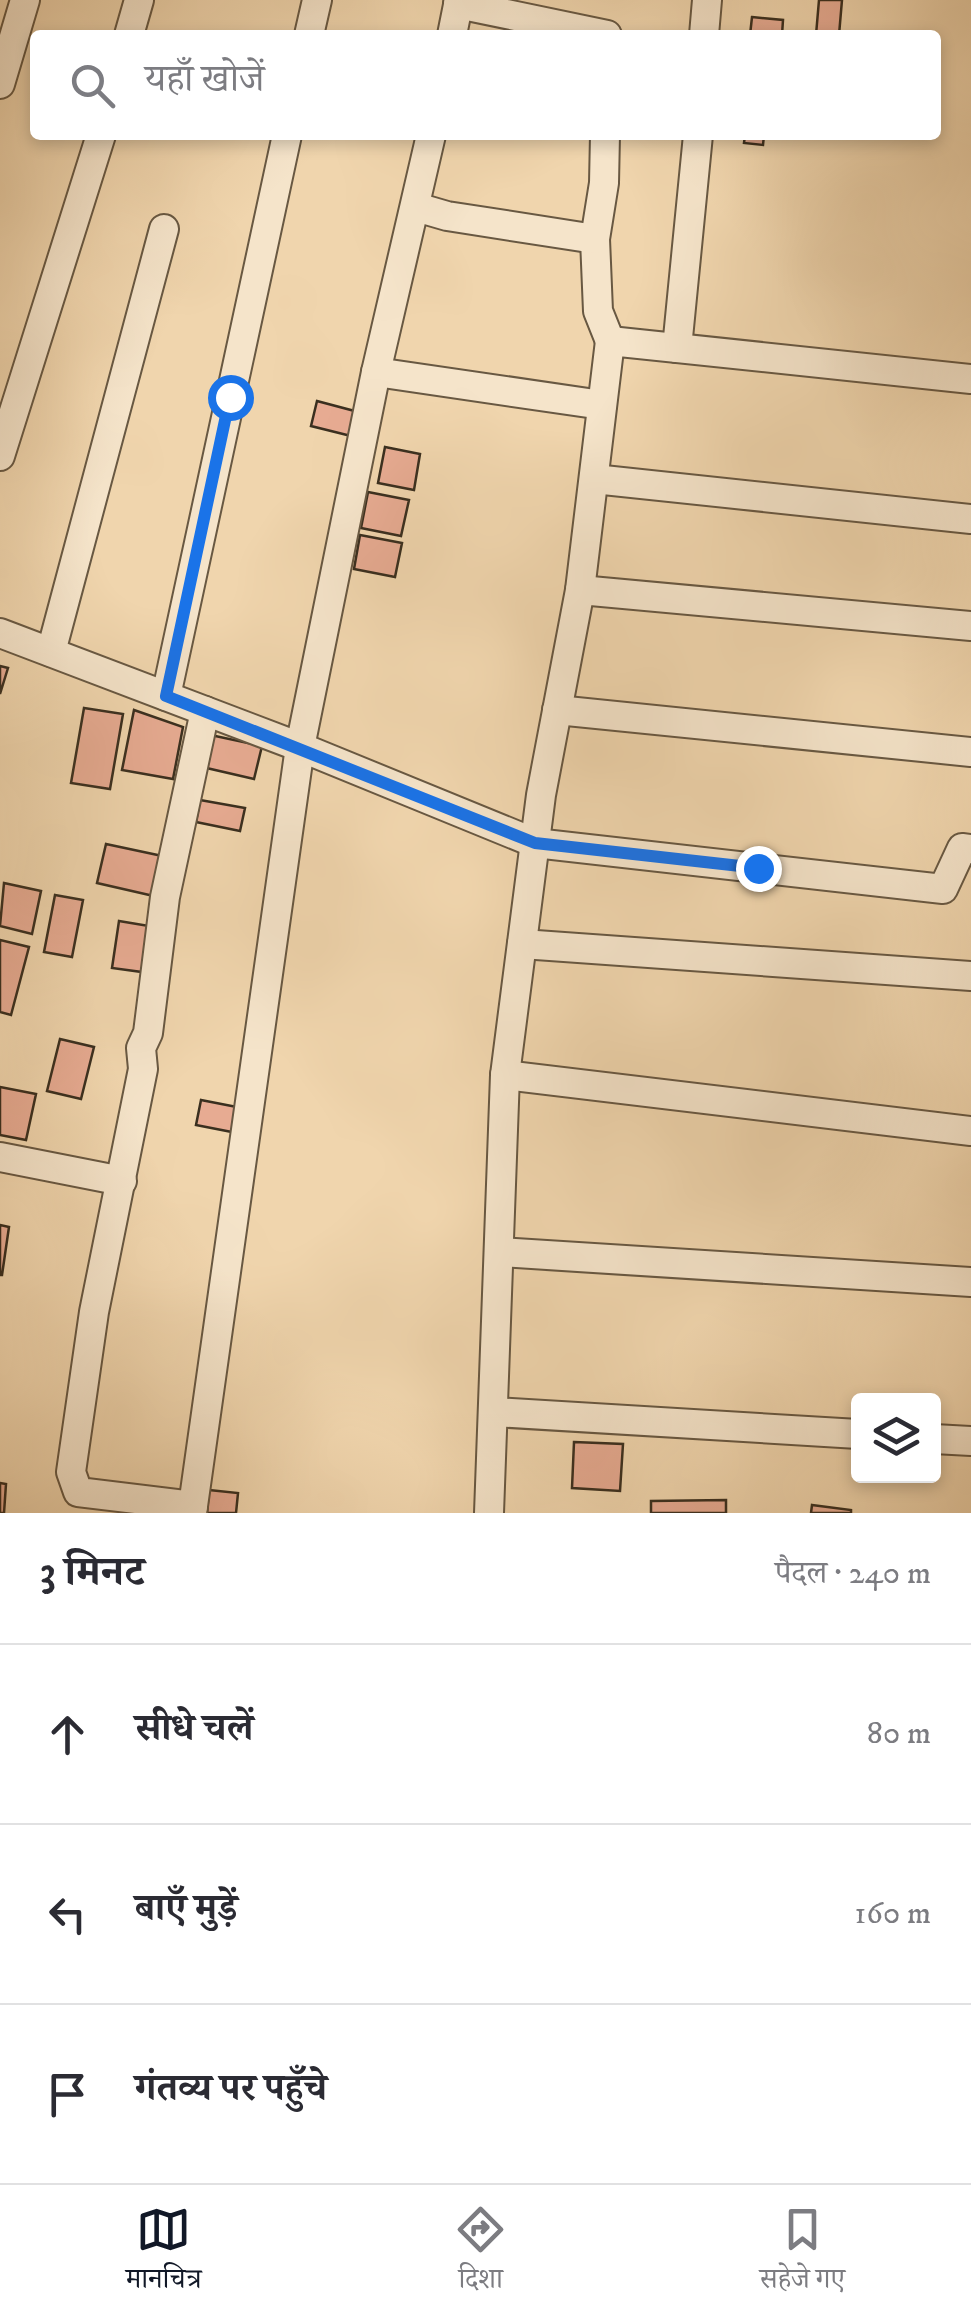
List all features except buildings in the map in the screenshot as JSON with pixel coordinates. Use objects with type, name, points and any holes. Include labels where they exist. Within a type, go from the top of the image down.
[{"type":"street","points":[[0,84],[25,0]]},
{"type":"street","points":[[130,30],[139,0]]},
{"type":"street","points":[[310,30],[317,0]]},
{"type":"street","points":[[704,30],[706,0]]},
{"type":"street","points":[[453,30],[459,2],[584,30]]},
{"type":"street","points":[[0,456],[10,386],[99,140]]},
{"type":"street","points":[[166,696],[286,140]]},
{"type":"street","points":[[204,711],[165,897],[148,1033],[141,1048],[143,1069],[94,1312],[71,1472],[78,1492],[192,1510],[300,747],[376,372],[430,140]]},
{"type":"street","points":[[489,1513],[505,1074],[535,843],[580,590],[610,340],[598,311],[595,238],[604,183],[605,140]]},
{"type":"street","points":[[677,348],[698,140]]},
{"type":"street","points":[[416,208],[595,238]]},
{"type":"street","points":[[51,652],[164,230]]},
{"type":"street","points":[[610,340],[971,378]]},
{"type":"street","points":[[376,372],[602,405]]},
{"type":"street","points":[[594,479],[971,519]]},
{"type":"street","points":[[580,590],[971,626]]},
{"type":"street","points":[[0,632],[300,747],[535,843],[943,889],[962,848],[971,849]]},
{"type":"street","points":[[558,710],[971,752]]},
{"type":"street","points":[[522,944],[971,976]]},
{"type":"street","points":[[505,1074],[971,1131]]},
{"type":"street","points":[[0,1158],[122,1181]]},
{"type":"street","points":[[499,1252],[971,1282]]},
{"type":"street","points":[[494,1412],[851,1434]]},
{"type":"street","points":[[941,1439],[971,1441]]},
{"type":"route","points":[[230,397],[166,696],[535,843],[758,868]]}]
